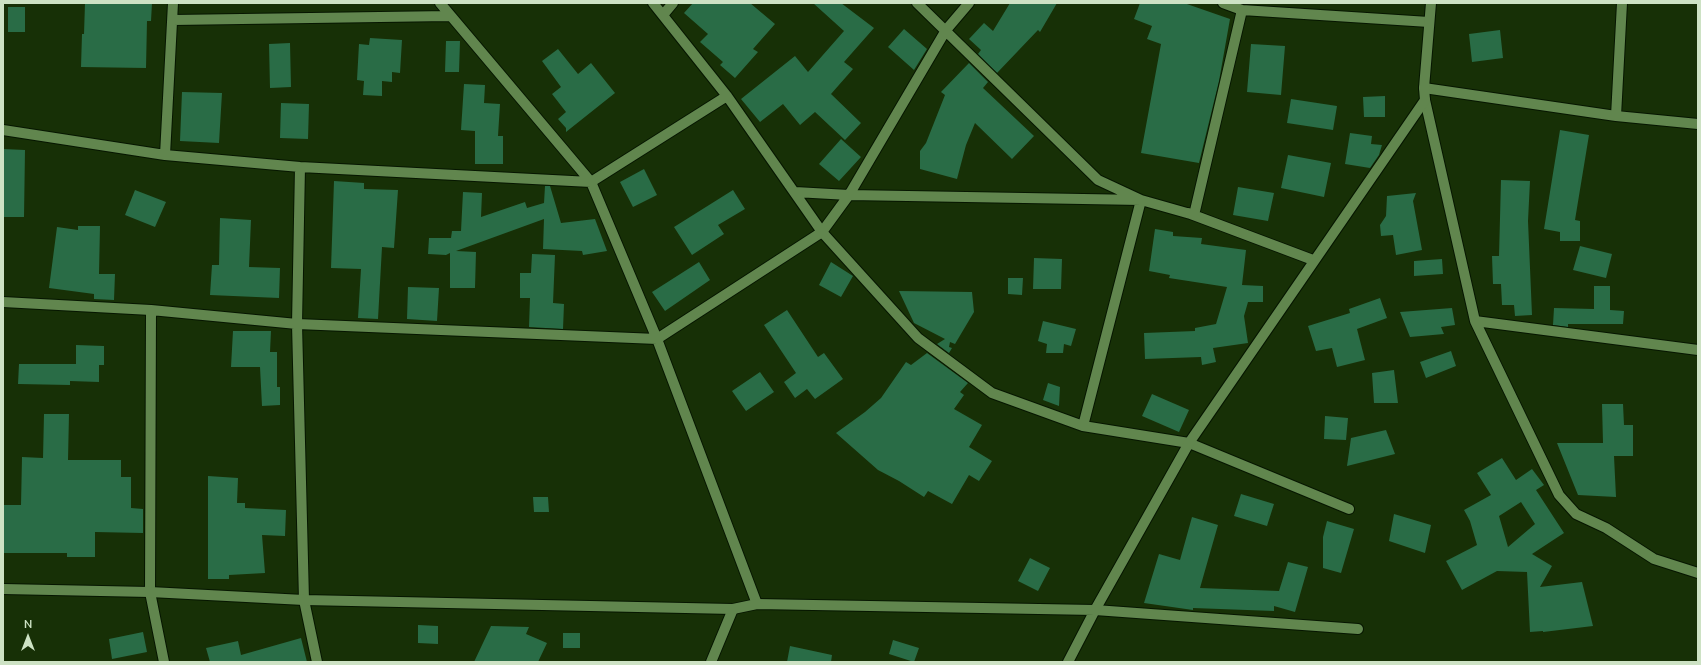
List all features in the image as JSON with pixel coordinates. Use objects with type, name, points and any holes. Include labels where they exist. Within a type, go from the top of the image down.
[{"type":"street","points":[[165,155],[173,3]]},
{"type":"street","points":[[440,3],[591,182],[657,340],[757,604]]},
{"type":"street","points":[[652,3],[727,96],[822,232],[918,338],[992,393],[1083,426],[1190,443],[1349,509]]},
{"type":"street","points":[[663,15],[673,3]]},
{"type":"street","points":[[917,3],[1098,180],[1141,200],[1194,215]]},
{"type":"street","points":[[3,302],[151,310],[297,324],[657,340],[822,232],[849,195],[946,30],[970,3]]},
{"type":"street","points":[[1223,3],[1242,10],[1429,22]]},
{"type":"street","points":[[1431,3],[1424,88],[1425,100],[1476,321],[1559,495],[1576,514],[1606,528],[1654,559],[1698,573]]},
{"type":"street","points":[[1616,116],[1622,3]]},
{"type":"street","points":[[1194,215],[1242,10]]},
{"type":"street","points":[[173,20],[450,16]]},
{"type":"street","points":[[1424,88],[1616,116],[1698,124]]},
{"type":"street","points":[[3,130],[165,155],[300,167],[591,182],[727,96]]},
{"type":"street","points":[[1068,662],[1095,610],[1190,443],[1313,260],[1425,100]]},
{"type":"street","points":[[300,167],[297,324],[304,600],[317,662]]},
{"type":"street","points":[[1098,180],[1313,260]]},
{"type":"street","points":[[795,192],[849,195],[1141,200]]},
{"type":"street","points":[[1083,426],[1141,200]]},
{"type":"street","points":[[151,310],[150,592],[164,662]]},
{"type":"street","points":[[1476,321],[1698,350]]},
{"type":"street","points":[[3,588],[150,592],[304,600],[733,610],[757,604],[1095,610],[1358,629]]},
{"type":"street","points":[[711,662],[733,610]]},
{"type":"building","points":[[85,3],[152,3],[151,21],[147,21],[146,68],[81,67]]},
{"type":"building","points":[[693,3],[750,3],[775,24],[753,49],[758,52],[735,78],[720,65],[723,62],[700,42],[708,34],[684,13]]},
{"type":"building","points":[[813,3],[841,3],[874,28],[844,62],[853,69],[831,94],[861,123],[845,140],[815,112],[800,125],[783,104],[760,122],[741,99],[795,56],[808,72],[844,31]]},
{"type":"building","points":[[1010,3],[1057,3],[1040,32],[1038,30],[997,73],[978,54],[981,50],[969,39],[984,23],[993,31]]},
{"type":"building","points":[[1140,3],[1184,3],[1230,19],[1219,81],[1199,163],[1141,153],[1161,44],[1147,39],[1152,26],[1134,19]]},
{"type":"building","points":[[8,7],[25,7],[25,32],[8,32]]},
{"type":"building","points":[[904,29],[927,49],[914,70],[888,47]]},
{"type":"building","points":[[1500,30],[1503,58],[1472,62],[1469,34]]},
{"type":"building","points":[[370,38],[402,40],[400,73],[392,72],[392,82],[382,81],[382,96],[363,95],[364,81],[357,80],[359,44],[369,45]]},
{"type":"building","points":[[446,41],[460,41],[459,72],[445,72]]},
{"type":"building","points":[[290,43],[291,87],[270,88],[269,44]]},
{"type":"building","points":[[1251,44],[1285,46],[1281,95],[1247,92]]},
{"type":"building","points":[[558,49],[578,74],[591,63],[615,93],[566,132],[566,128],[558,119],[566,112],[552,94],[561,87],[542,61]]},
{"type":"building","points":[[969,63],[988,82],[983,88],[1034,136],[1012,159],[975,123],[966,145],[957,179],[920,169],[920,151],[926,143],[945,95],[941,92]]},
{"type":"building","points":[[464,84],[485,85],[484,103],[500,104],[498,136],[503,136],[503,164],[475,164],[475,131],[461,130]]},
{"type":"building","points":[[182,92],[222,93],[219,143],[180,141]]},
{"type":"building","points":[[1385,96],[1385,117],[1364,117],[1363,97]]},
{"type":"building","points":[[1291,99],[1337,106],[1333,130],[1287,123]]},
{"type":"building","points":[[281,103],[309,104],[308,139],[280,138]]},
{"type":"building","points":[[1560,130],[1589,135],[1575,220],[1580,221],[1580,241],[1560,241],[1560,232],[1544,229]]},
{"type":"building","points":[[1350,133],[1372,136],[1371,144],[1382,145],[1379,155],[1370,168],[1345,164]]},
{"type":"building","points":[[841,139],[861,157],[839,181],[819,164]]},
{"type":"building","points":[[3,149],[25,150],[24,217],[3,217]]},
{"type":"building","points":[[1288,155],[1331,163],[1324,197],[1281,188]]},
{"type":"building","points":[[644,169],[657,195],[633,207],[620,182]]},
{"type":"building","points":[[1501,180],[1530,181],[1528,221],[1532,315],[1515,316],[1514,305],[1502,305],[1501,284],[1493,284],[1492,256],[1499,256]]},
{"type":"building","points":[[334,181],[364,183],[364,189],[398,190],[394,248],[382,247],[378,319],[358,318],[361,269],[331,268]]},
{"type":"building","points":[[545,186],[550,186],[561,223],[595,219],[607,251],[583,255],[582,251],[543,249],[544,219],[456,251],[476,252],[475,288],[450,288],[450,253],[446,255],[428,254],[429,238],[451,238],[452,231],[461,231],[463,192],[482,193],[481,217],[525,202],[527,208],[544,203]]},
{"type":"building","points":[[1238,187],[1274,193],[1268,221],[1233,215]]},
{"type":"building","points":[[135,190],[166,202],[155,227],[125,215]]},
{"type":"building","points":[[733,190],[745,209],[718,225],[724,234],[692,255],[674,227]]},
{"type":"building","points":[[1416,193],[1413,201],[1422,250],[1396,255],[1393,235],[1381,236],[1380,225],[1386,216],[1387,196]]},
{"type":"building","points":[[220,218],[251,220],[249,267],[280,268],[279,298],[210,295],[212,265],[219,265]]},
{"type":"building","points":[[78,226],[100,226],[99,274],[115,274],[114,300],[94,299],[94,294],[49,288],[57,227],[78,230]]},
{"type":"building","points":[[1155,229],[1173,232],[1173,236],[1202,238],[1201,244],[1246,250],[1242,285],[1263,286],[1263,302],[1248,302],[1244,316],[1248,343],[1213,348],[1216,362],[1202,365],[1201,357],[1145,359],[1144,333],[1195,331],[1195,328],[1216,324],[1227,287],[1169,278],[1170,275],[1149,271]]},
{"type":"building","points":[[1580,246],[1612,254],[1606,278],[1573,270]]},
{"type":"building","points":[[532,254],[555,255],[553,303],[564,304],[563,329],[529,327],[530,298],[520,298],[520,273],[531,273]]},
{"type":"building","points":[[1034,258],[1062,259],[1061,289],[1033,289]]},
{"type":"building","points":[[1442,259],[1443,274],[1414,276],[1414,261]]},
{"type":"building","points":[[699,262],[710,280],[665,311],[652,292]]},
{"type":"building","points":[[831,262],[853,276],[841,297],[819,285]]},
{"type":"building","points":[[1008,278],[1023,278],[1022,295],[1008,294]]},
{"type":"building","points":[[1594,286],[1610,286],[1610,310],[1624,311],[1623,324],[1568,324],[1568,327],[1553,325],[1554,308],[1594,309]]},
{"type":"building","points":[[408,287],[439,288],[437,321],[407,319]]},
{"type":"building","points":[[899,291],[972,292],[974,312],[955,344],[950,342],[949,347],[952,348],[949,353],[937,344],[945,339],[914,323]]},
{"type":"building","points":[[1380,298],[1387,318],[1357,329],[1365,360],[1337,367],[1332,348],[1316,351],[1308,326],[1350,313],[1349,309]]},
{"type":"building","points":[[1452,308],[1455,325],[1441,327],[1444,334],[1410,337],[1400,312]]},
{"type":"building","points":[[787,310],[818,357],[824,353],[843,379],[815,399],[807,389],[795,398],[784,382],[796,373],[764,325]]},
{"type":"building","points":[[1043,321],[1076,329],[1071,346],[1064,344],[1063,353],[1046,353],[1047,344],[1038,341]]},
{"type":"building","points":[[233,331],[271,331],[270,352],[277,352],[277,387],[280,387],[280,405],[262,406],[260,367],[231,367]]},
{"type":"building","points":[[76,345],[104,346],[104,365],[99,365],[99,382],[70,381],[70,385],[18,384],[19,364],[76,364]]},
{"type":"building","points":[[1451,351],[1456,366],[1426,378],[1420,362]]},
{"type":"building","points":[[927,353],[968,383],[960,392],[964,395],[954,409],[982,425],[969,447],[992,461],[979,481],[969,475],[952,504],[928,491],[924,497],[878,470],[836,433],[865,412],[881,398],[906,362],[911,365]]},
{"type":"building","points":[[1394,370],[1398,403],[1374,403],[1372,373]]},
{"type":"building","points":[[760,372],[774,392],[746,411],[732,391]]},
{"type":"building","points":[[1048,383],[1060,387],[1059,406],[1043,400]]},
{"type":"building","points":[[1152,394],[1189,410],[1179,432],[1142,416]]},
{"type":"building","points":[[1602,404],[1623,404],[1624,425],[1633,425],[1633,456],[1614,456],[1616,497],[1578,495],[1557,443],[1603,443]]},
{"type":"building","points":[[44,414],[69,414],[68,460],[121,460],[121,477],[131,477],[131,508],[143,509],[143,533],[95,532],[95,557],[67,557],[67,553],[3,553],[4,505],[21,505],[22,457],[43,458]]},
{"type":"building","points":[[1325,416],[1348,418],[1346,440],[1324,439]]},
{"type":"building","points":[[1386,430],[1395,454],[1347,466],[1351,438]]},
{"type":"building","points":[[1502,458],[1516,480],[1532,469],[1544,485],[1536,490],[1564,533],[1532,554],[1552,566],[1540,587],[1582,582],[1593,626],[1543,632],[1530,632],[1527,572],[1497,571],[1462,590],[1446,561],[1477,545],[1470,521],[1464,510],[1491,495],[1477,473]],"holes":[[[1521,502],[1535,524],[1508,547],[1499,516]]]},
{"type":"building","points":[[208,476],[238,478],[237,503],[245,503],[245,508],[286,510],[285,536],[262,535],[265,573],[229,575],[229,579],[208,579]]},
{"type":"building","points":[[1241,494],[1274,504],[1267,526],[1234,516]]},
{"type":"building","points":[[533,497],[548,497],[549,512],[534,512]]},
{"type":"building","points":[[1394,514],[1431,525],[1425,553],[1389,541]]},
{"type":"building","points":[[1192,517],[1218,525],[1200,588],[1279,591],[1288,562],[1308,567],[1295,612],[1274,606],[1274,611],[1193,608],[1193,610],[1144,603],[1159,554],[1180,560]]},
{"type":"building","points":[[1327,521],[1354,529],[1341,573],[1323,568],[1323,537]]},
{"type":"building","points":[[1030,558],[1050,568],[1038,591],[1018,581]]},
{"type":"building","points":[[418,625],[438,626],[438,644],[418,643]]},
{"type":"building","points":[[491,626],[529,627],[526,634],[547,643],[538,662],[474,662]]},
{"type":"building","points":[[143,632],[147,652],[112,659],[109,639]]},
{"type":"building","points":[[563,633],[580,633],[580,648],[563,648]]},
{"type":"building","points":[[301,638],[307,662],[210,662],[206,648],[238,641],[241,655]]},
{"type":"building","points":[[893,640],[919,648],[914,662],[889,654]]},
{"type":"building","points":[[790,646],[832,655],[831,662],[787,662]]}]
